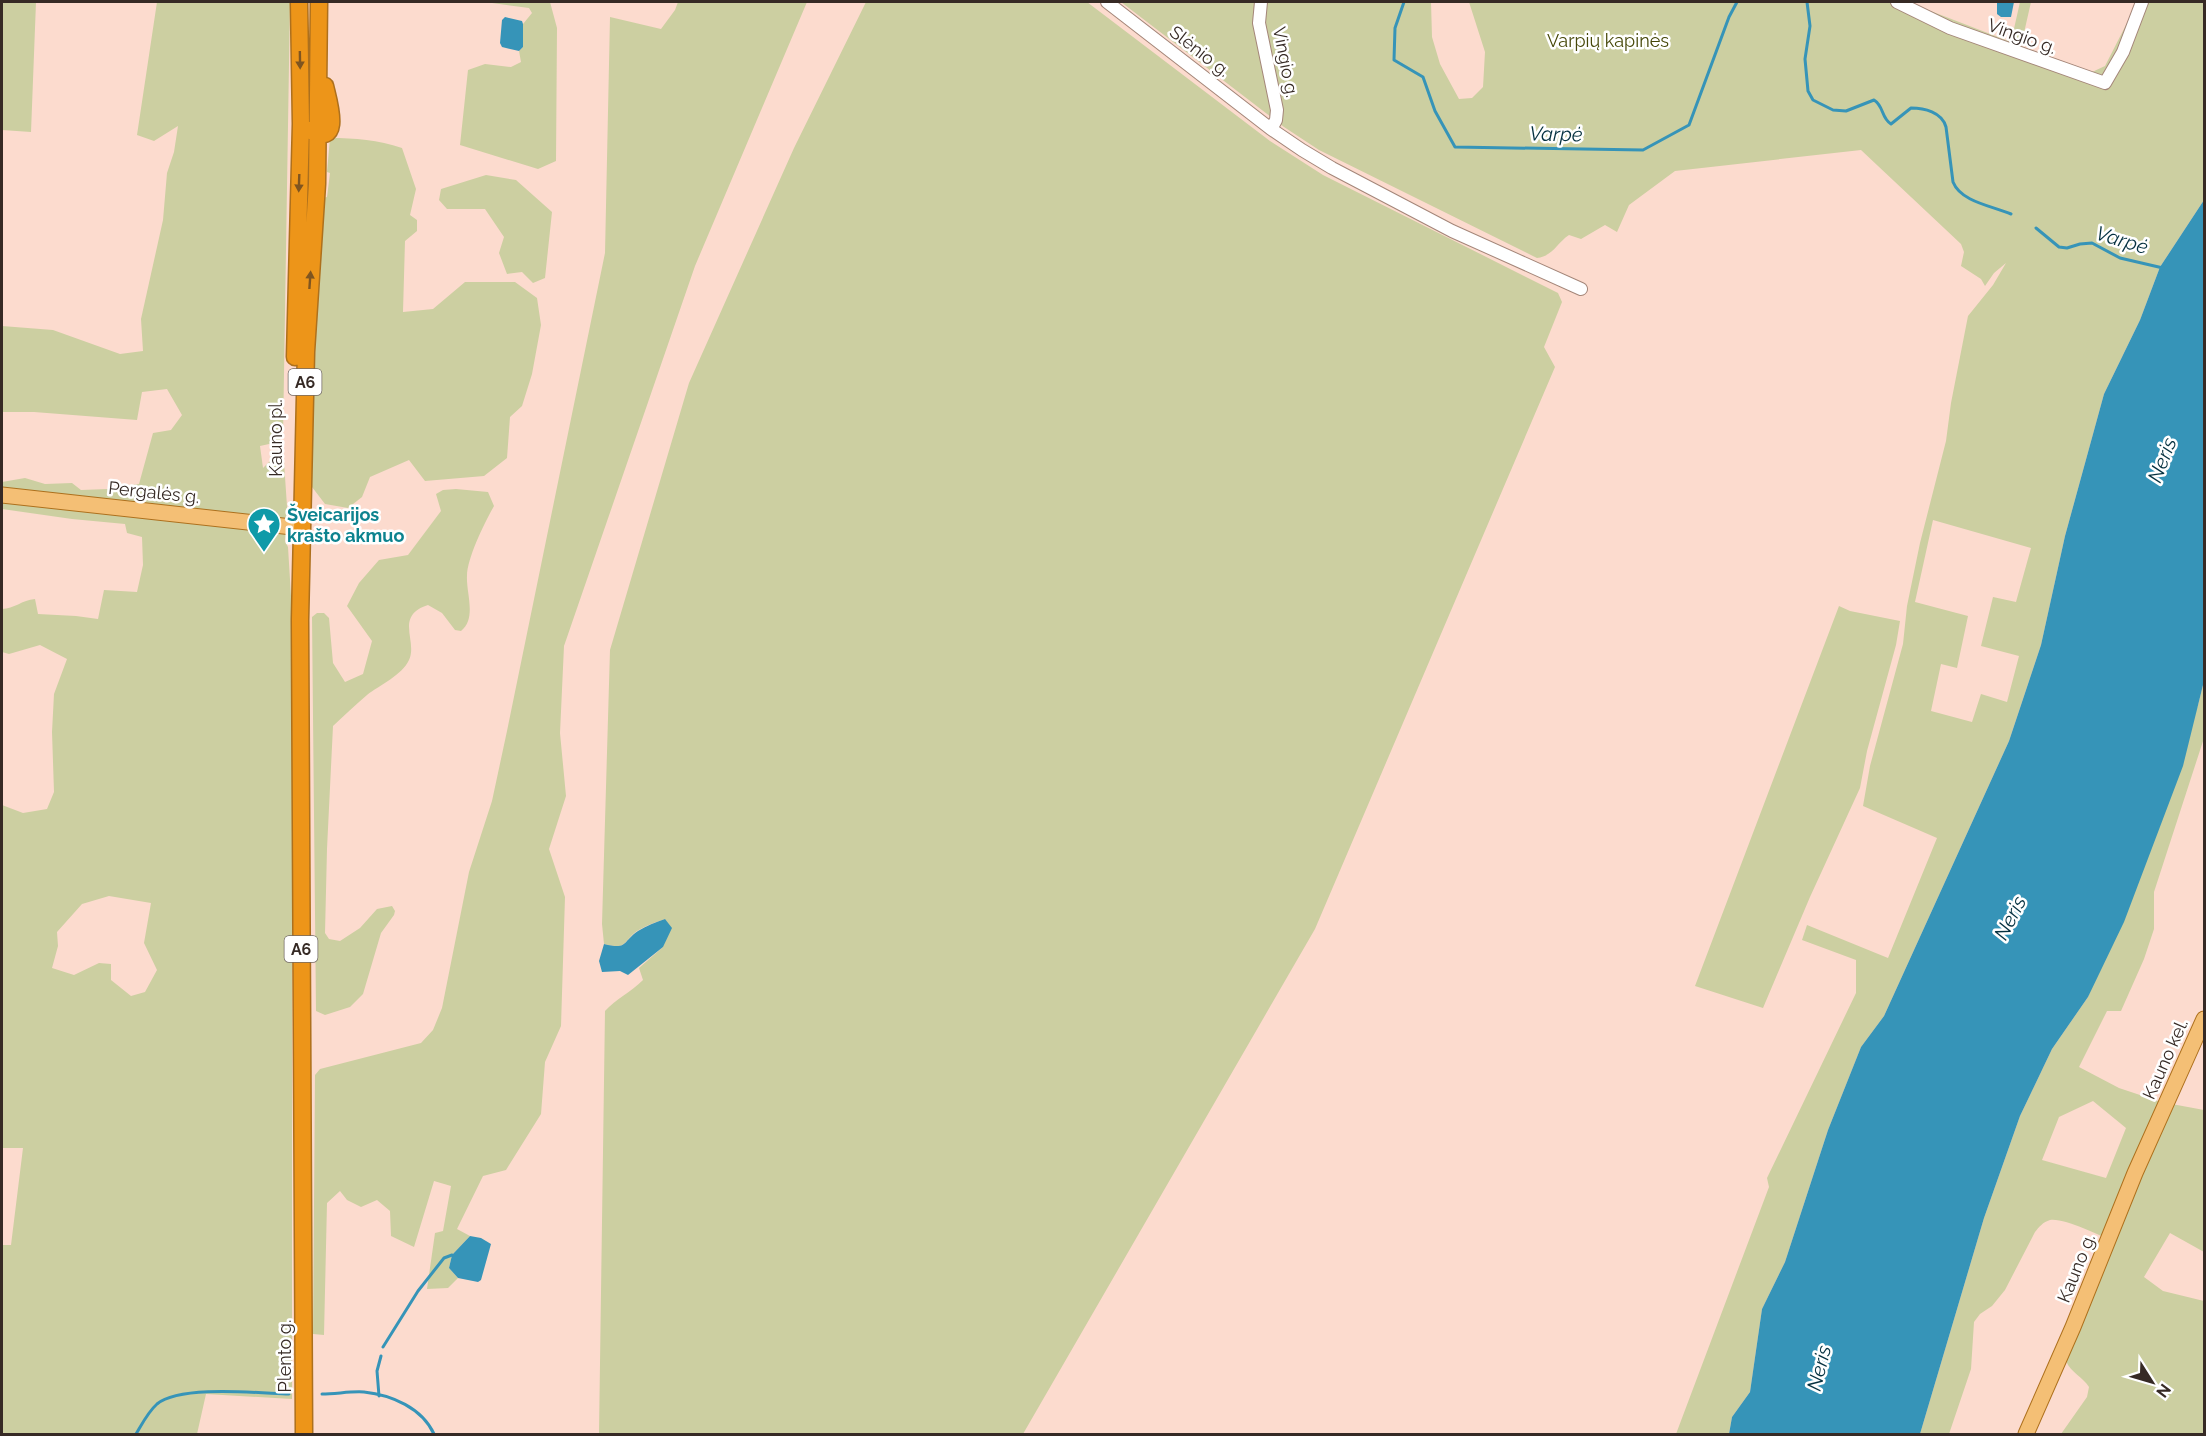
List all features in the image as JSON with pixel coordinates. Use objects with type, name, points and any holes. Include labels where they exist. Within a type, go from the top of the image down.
[{"type":"highway","name":"Kauno pl.","points":[[299,2],[300,124],[293,444],[295,502],[302,528]]},
{"type":"highway","points":[[300,124],[318,133],[326,132],[331,127],[333,118],[324,84],[319,48],[319,2]]},
{"type":"highway","name":"Kauno pl.","points":[[302,528],[306,352],[318,133]]},
{"type":"highway","name":"Plento g.","points":[[302,528],[300,620],[304,1434]]},
{"type":"main road","name":"Pergalės g.","points":[[2,495],[302,528]]},
{"type":"main road","name":"Kauno kel.","points":[[2161,1115],[2205,1019]]},
{"type":"main road","name":"Kauno g.","points":[[2026,1434],[2161,1115]]},
{"type":"street","name":"Slėnio g.","points":[[1107,2],[1271,129],[1332,168],[1452,231],[1581,289]]},
{"type":"street","name":"Vingio g.","points":[[1261,2],[1259,22],[1277,110],[1276,120],[1271,129]]},
{"type":"street","name":"Vingio g.","points":[[1896,2],[1959,32],[2105,83],[2123,52],[2142,2]]},
{"type":"green space","points":[[2,2],[36,2],[31,132],[2,130]]},
{"type":"green space","points":[[157,2],[290,2],[283,436],[278,442],[260,446],[263,468],[271,460],[281,458],[281,462],[284,462],[288,521],[285,541],[288,547],[292,612],[292,1399],[206,1394],[197,1434],[2,1434],[2,1245],[11,1245],[23,1148],[2,1148],[2,805],[23,813],[47,809],[54,792],[52,732],[54,694],[67,659],[40,645],[9,654],[2,652],[2,609],[35,599],[38,614],[98,619],[104,590],[137,592],[143,565],[142,537],[127,533],[125,524],[2,509],[2,482],[25,478],[45,484],[72,483],[81,490],[139,484],[153,433],[171,430],[182,415],[167,389],[142,392],[137,420],[34,412],[2,412],[2,326],[53,330],[120,354],[143,351],[141,319],[163,220],[167,173],[174,152],[178,126],[154,141],[137,135]],"holes":[[[109,896],[151,903],[144,943],[157,970],[145,992],[131,996],[111,980],[111,964],[99,963],[74,975],[52,968],[58,946],[57,932],[82,904]]]},
{"type":"green space","points":[[485,2],[550,2],[557,28],[556,161],[538,169],[460,145],[468,70],[485,64],[511,67],[521,62],[519,51],[523,47],[523,24],[532,13],[529,8]]},
{"type":"green space","points":[[678,2],[807,2],[695,266],[564,646],[560,733],[566,796],[549,849],[565,897],[561,1026],[545,1062],[541,1114],[506,1170],[483,1176],[457,1229],[470,1236],[452,1255],[449,1268],[458,1278],[448,1288],[427,1289],[435,1233],[443,1231],[451,1186],[434,1181],[414,1247],[391,1236],[390,1211],[377,1200],[361,1207],[347,1200],[340,1191],[327,1203],[324,1335],[313,1334],[315,1075],[320,1069],[421,1043],[433,1030],[442,1008],[469,872],[492,801],[605,253],[610,17],[661,29]]},
{"type":"green space","points":[[866,2],[1087,2],[1270,141],[1323,175],[1558,293],[1562,302],[1544,347],[1555,367],[1315,929],[1023,1434],[599,1434],[605,1011],[643,980],[639,968],[663,947],[665,919],[637,931],[624,944],[612,946],[604,944],[602,924],[610,650],[689,383],[794,148]]},
{"type":"green space","name":"Varpių kapinės","points":[[1121,2],[1431,2],[1432,37],[1440,64],[1459,99],[1472,98],[1483,87],[1485,52],[1469,2],[1911,2],[2011,42],[2020,2],[2031,2],[2021,46],[2092,72],[2105,66],[2135,2],[2204,2],[2204,200],[2160,267],[2140,320],[2104,394],[2065,536],[2041,645],[2009,741],[1884,1016],[1861,1047],[1828,1130],[1785,1262],[1762,1309],[1750,1392],[1732,1417],[1729,1434],[1676,1434],[1769,1187],[1767,1178],[1856,993],[1856,960],[1802,940],[1807,925],[1888,958],[1937,838],[1863,806],[1870,766],[1903,644],[1907,606],[1920,543],[1946,441],[1968,316],[1993,285],[2006,263],[1994,273],[1985,286],[1981,279],[1961,266],[1964,252],[1961,244],[1861,150],[1675,171],[1629,205],[1617,232],[1605,225],[1581,239],[1569,235],[1551,252],[1537,258],[1319,150],[1284,127]],"holes":[[[1933,520],[2031,548],[2016,602],[1993,597],[1981,646],[2019,656],[2007,702],[1981,694],[1972,722],[1931,711],[1941,664],[1957,668],[1968,616],[1915,602]]]},
{"type":"green space","points":[[330,138],[366,140],[402,148],[416,189],[410,215],[417,220],[417,231],[405,241],[403,312],[433,309],[465,282],[515,282],[537,298],[541,325],[532,374],[522,406],[510,417],[507,458],[484,476],[425,481],[409,460],[370,477],[362,497],[348,508],[325,504],[312,487],[310,411],[323,198],[327,197],[330,173],[327,172]]},
{"type":"green space","points":[[486,175],[516,180],[552,212],[545,278],[533,283],[522,272],[507,274],[499,253],[504,237],[485,209],[447,209],[439,200],[441,189]]},
{"type":"green space","points":[[443,490],[488,492],[494,506],[477,540],[468,568],[470,612],[466,626],[461,631],[455,630],[442,613],[428,605],[418,610],[409,622],[411,653],[406,665],[396,675],[367,695],[333,726],[325,933],[329,939],[340,941],[360,928],[377,909],[392,906],[395,911],[381,933],[363,994],[350,1007],[325,1015],[316,1011],[312,617],[317,613],[324,613],[329,618],[333,663],[345,682],[363,674],[372,641],[347,606],[359,583],[379,560],[408,555],[441,511],[436,494]]},
{"type":"green space","points":[[1839,606],[1850,611],[1900,621],[1896,645],[1867,751],[1860,788],[1763,1008],[1695,986]]},
{"type":"green space","points":[[2204,681],[2204,738],[2154,892],[2154,929],[2144,959],[2121,1011],[2107,1011],[2079,1067],[2119,1088],[2161,1102],[2204,1110],[2204,1252],[2170,1233],[2144,1277],[2163,1291],[2204,1301],[2204,1434],[2061,1434],[2087,1397],[2089,1387],[2066,1361],[2113,1241],[2073,1224],[2050,1220],[2043,1223],[2035,1232],[2005,1290],[1974,1322],[1971,1369],[1949,1434],[1920,1434],[1984,1218],[2020,1116],[2052,1049],[2088,997],[2198,705]],"holes":[[[2093,1101],[2126,1128],[2106,1178],[2042,1160],[2059,1117]]]},
{"type":"water","points":[[1997,2],[2014,2],[2011,17],[2001,17],[1997,14]]},
{"type":"water","points":[[505,17],[522,21],[523,47],[519,51],[502,47],[500,43],[502,20]]},
{"type":"water","name":"Neris","points":[[2204,200],[2204,681],[2183,766],[2124,922],[2088,997],[2052,1049],[2020,1116],[1984,1218],[1920,1434],[1729,1434],[1732,1417],[1750,1392],[1762,1309],[1785,1262],[1828,1130],[1861,1047],[1884,1016],[2009,741],[2041,645],[2065,536],[2104,394],[2140,320],[2160,267]]},
{"type":"water","points":[[665,919],[672,928],[663,947],[628,975],[620,971],[602,972],[599,961],[604,944],[617,946],[624,944],[638,931]]},
{"type":"water","points":[[470,1236],[481,1238],[491,1244],[481,1280],[478,1282],[458,1278],[449,1268],[452,1255]]},
{"type":"waterway","name":"Varpė","points":[[1404,2],[1395,28],[1394,60],[1423,77],[1435,111],[1455,147],[1643,150],[1689,125],[1729,17],[1737,2]]},
{"type":"waterway","name":"Varpė","points":[[1807,2],[1810,26],[1805,59],[1808,91],[1813,100],[1833,110],[1846,111],[1874,100],[1891,124],[1911,108],[1937,114],[1946,127],[1953,182],[1957,189],[1970,199],[2011,214]]},
{"type":"waterway","name":"Varpė","points":[[2036,228],[2059,247],[2067,248],[2092,243],[2120,258],[2163,268]]},
{"type":"waterway","points":[[383,1347],[418,1291],[444,1258],[452,1255]]},
{"type":"waterway","points":[[379,1396],[377,1371],[381,1356]]},
{"type":"waterway","points":[[136,1434],[145,1418],[157,1404],[183,1394],[201,1392],[289,1394]]},
{"type":"waterway","points":[[322,1394],[364,1392],[385,1396],[414,1410],[429,1425],[434,1434]]},
{"type":"place","name":"Šveicarijos krašto akmuo","points":[[264,553]]}]
